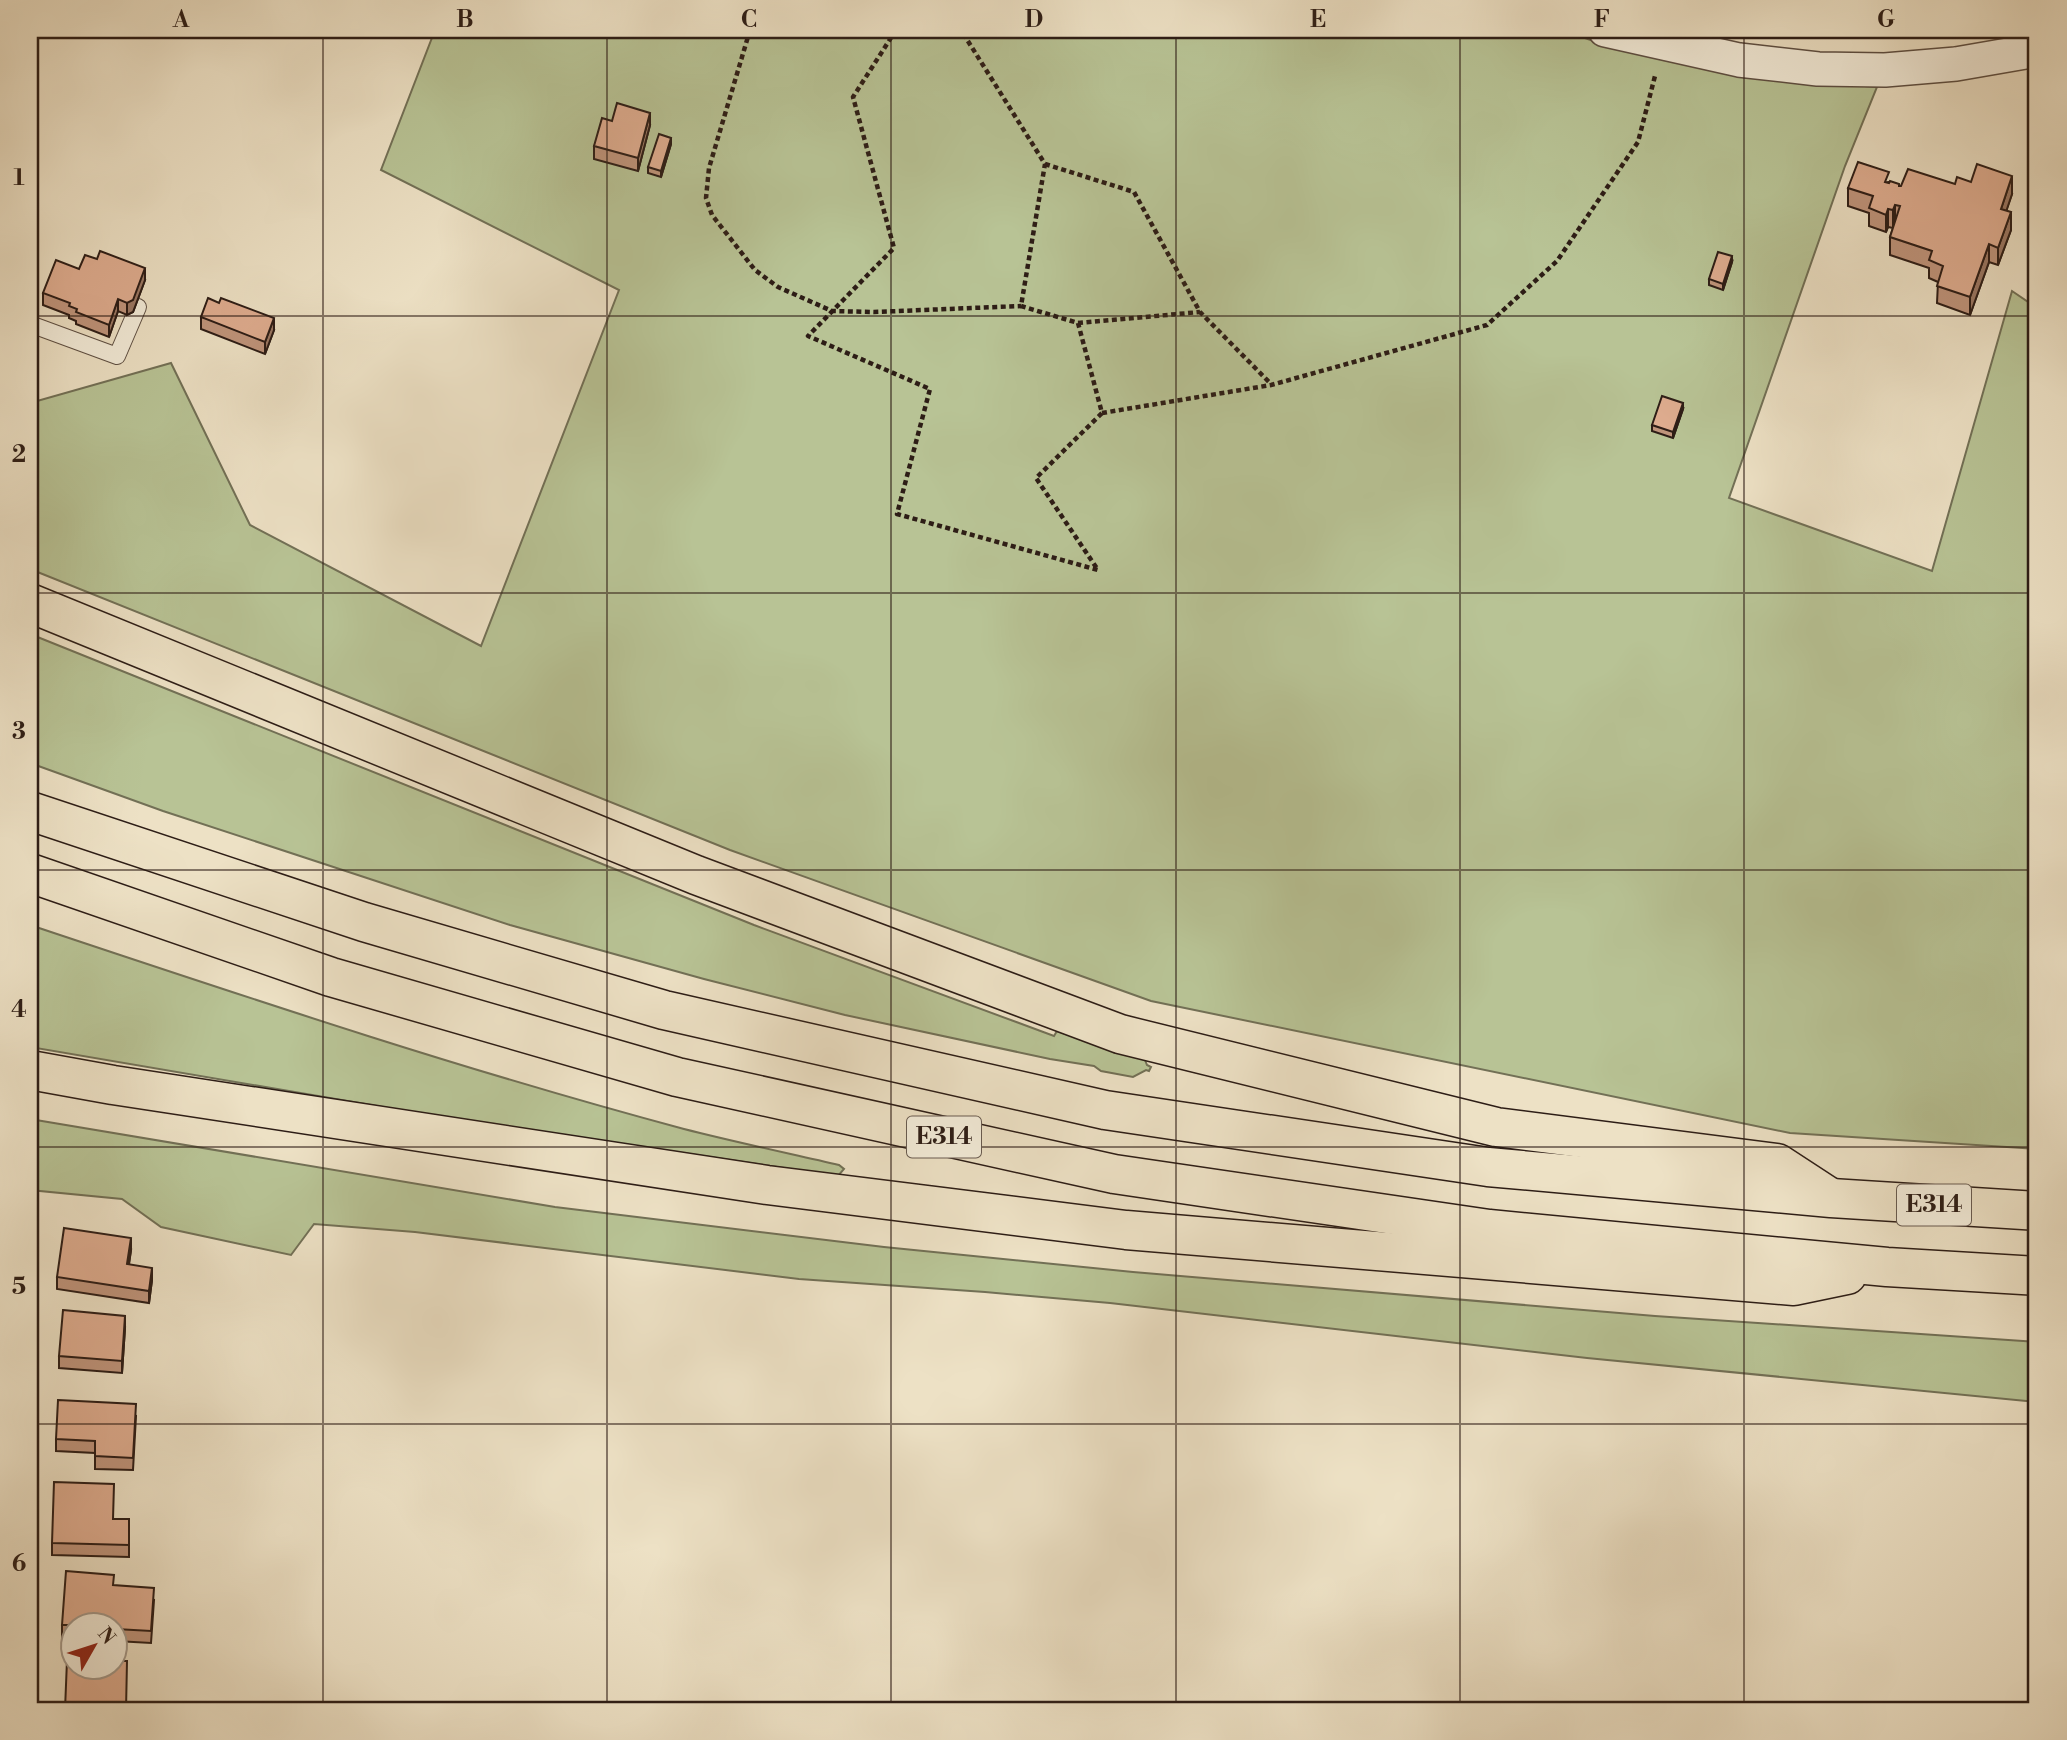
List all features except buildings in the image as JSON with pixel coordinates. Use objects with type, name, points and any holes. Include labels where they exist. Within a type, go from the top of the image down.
[{"type":"highway","points":[[30,603],[696,875],[1121,1034],[1496,1127],[1777,1163],[1831,1198]]},
{"type":"highway","name":"E314","points":[[30,811],[364,922],[664,1010],[1105,1110],[1488,1167],[1831,1198],[2037,1211]]},
{"type":"highway","name":"E314","points":[[30,873],[331,977],[677,1077],[1114,1174],[1489,1229],[1887,1267],[2037,1276]]},
{"type":"highway","points":[[30,1070],[754,1183],[1126,1230],[1794,1286],[1887,1267]]},
{"type":"street","points":[[1605,30],[1739,60],[1818,69],[1885,69],[1956,64],[2037,50]]},
{"type":"lane","points":[[30,324],[117,356],[138,307]]},
{"type":"path","points":[[750,30],[709,168],[706,198],[712,215],[755,270],[778,287],[832,311],[1021,306],[1078,323],[1200,312]]},
{"type":"path","points":[[896,30],[853,97],[894,248],[808,336],[930,389],[897,514],[1098,569],[1036,478],[1102,413],[1271,385],[1487,325],[1557,261],[1638,142],[1663,43]]},
{"type":"path","points":[[961,30],[1045,164],[1134,192],[1200,312],[1271,385]]},
{"type":"path","points":[[1021,306],[1045,164]]},
{"type":"path","points":[[1078,323],[1102,413]]},
{"type":"green space","points":[[435,30],[1563,30],[1596,42],[1738,76],[1877,87],[1845,166],[1729,498],[1932,571],[2012,291],[2037,308],[2037,1149],[1790,1133],[1151,1001],[730,850],[30,569],[30,403],[171,363],[250,525],[481,646],[619,290],[381,170]]},
{"type":"green space","points":[[30,634],[754,925],[1054,1036],[1057,1031],[1145,1060],[1151,1067],[1149,1071],[1133,1077],[1101,1071],[1094,1066],[845,1015],[704,979],[510,925],[163,811],[30,763]]},
{"type":"green space","points":[[30,925],[355,1032],[519,1082],[684,1129],[839,1165],[844,1169],[838,1176],[447,1118],[30,1047]]},
{"type":"green space","points":[[30,1119],[555,1207],[884,1247],[1133,1272],[1655,1316],[2037,1342],[2037,1402],[1587,1358],[1110,1303],[799,1279],[415,1232],[314,1224],[291,1255],[161,1227],[122,1199],[30,1190]]}]
